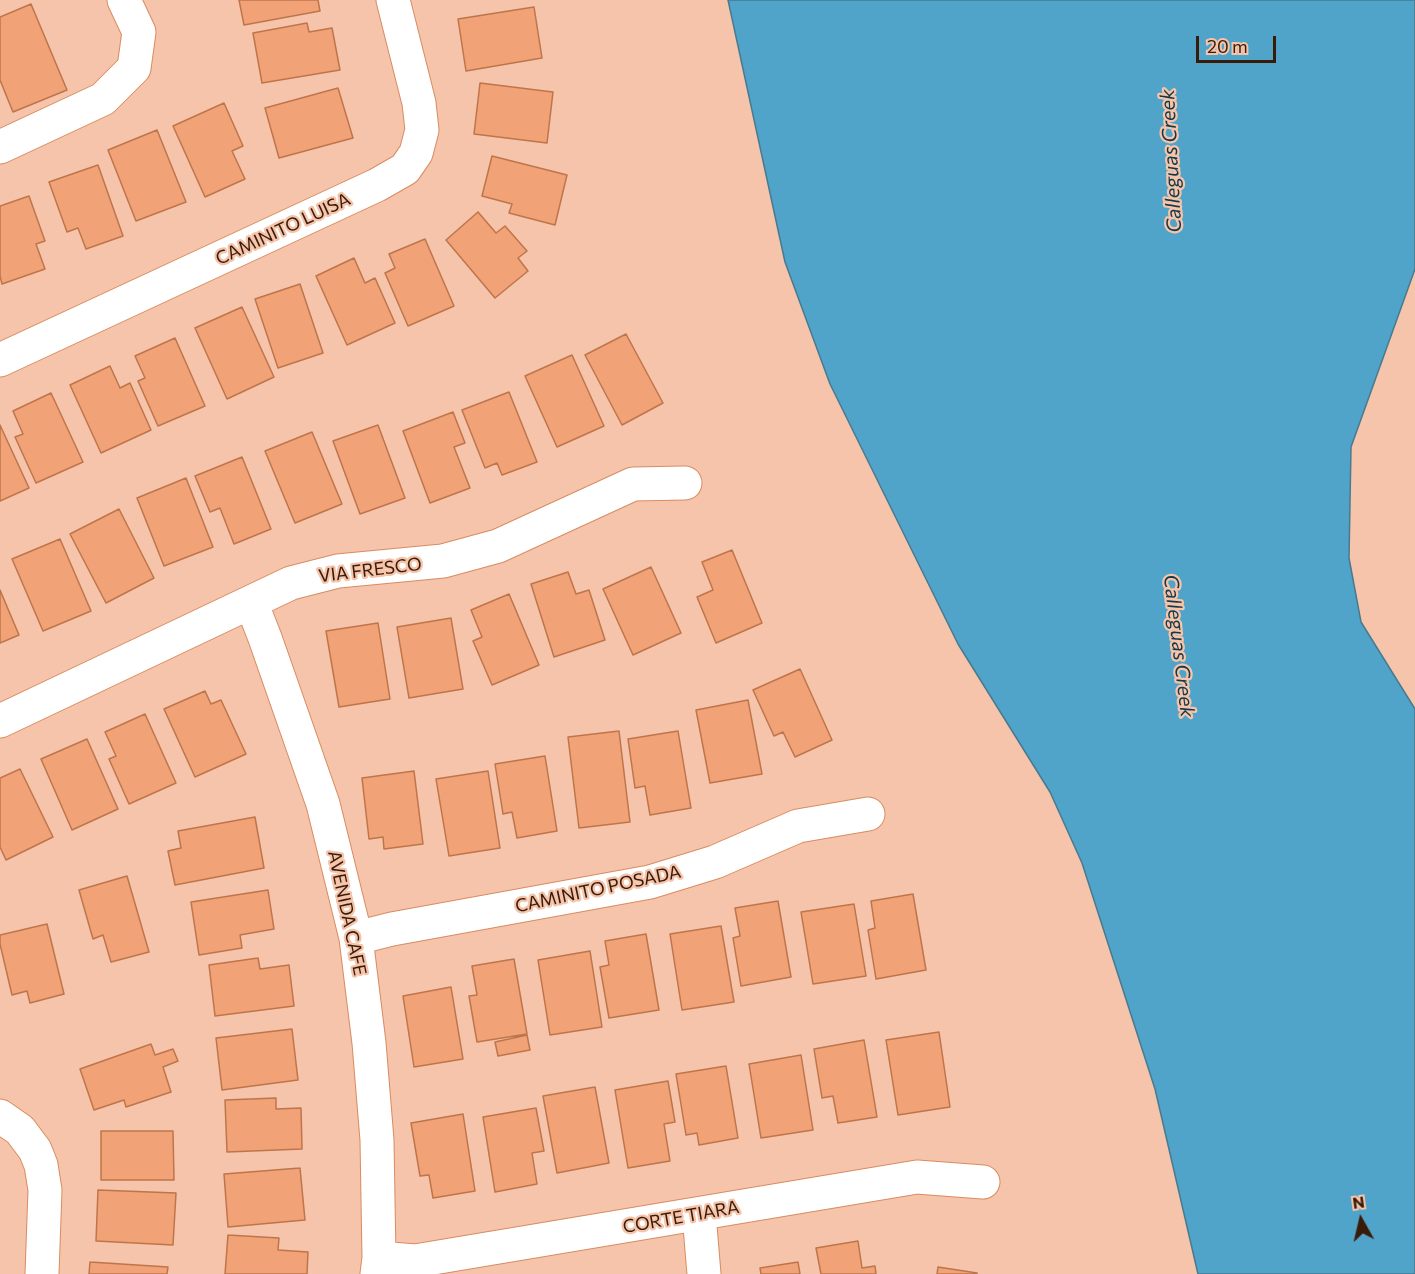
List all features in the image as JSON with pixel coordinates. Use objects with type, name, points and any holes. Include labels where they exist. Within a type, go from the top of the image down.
[{"type":"street","points":[[0,147],[104,99],[134,68],[139,32],[124,0]]},
{"type":"street","name":"CAMINITO LUISA","points":[[0,360],[377,185],[405,169],[416,153],[422,130],[419,103],[393,0]]},
{"type":"street","name":"VIA FRESCO","points":[[0,721],[291,583],[338,571],[443,561],[498,546],[633,484],[685,483]]},
{"type":"street","name":"AVENIDA CAFE","points":[[250,602],[265,638],[323,804],[356,938],[369,1043],[377,1140],[378,1266]]},
{"type":"street","name":"CAMINITO POSADA","points":[[356,938],[392,929],[650,882],[716,862],[798,826],[868,814]]},
{"type":"street","points":[[10,1123],[35,1150],[41,1166],[45,1190],[42,1274]]},
{"type":"street","name":"CORTE TIARA","points":[[378,1266],[917,1177],[983,1182]]},
{"type":"street","points":[[699,1214],[704,1274]]},
{"type":"water","name":"Calleguas Creek","points":[[728,0],[1415,0],[1415,269],[1351,447],[1349,558],[1361,622],[1415,709],[1415,1274],[1198,1274],[1155,1089],[1082,863],[1050,792],[958,644],[830,384],[785,262]]},
{"type":"building","points":[[239,0],[318,0],[320,11],[244,25]]},
{"type":"building","points":[[31,4],[67,90],[13,112],[0,80],[0,17]]},
{"type":"building","points":[[534,7],[542,58],[466,71],[458,19]]},
{"type":"building","points":[[307,23],[309,32],[332,28],[340,70],[262,83],[253,33]]},
{"type":"building","points":[[480,83],[553,92],[547,143],[474,134]]},
{"type":"building","points":[[338,88],[353,138],[279,158],[265,108]]},
{"type":"building","points":[[224,103],[243,146],[232,151],[245,179],[205,197],[173,126]]},
{"type":"building","points":[[157,130],[186,202],[136,221],[108,150]]},
{"type":"building","points":[[492,156],[567,175],[555,225],[509,213],[512,204],[482,196]]},
{"type":"building","points":[[98,165],[123,236],[86,249],[78,228],[67,232],[49,182]]},
{"type":"building","points":[[29,196],[45,241],[36,244],[45,269],[2,284],[0,206]]},
{"type":"building","points":[[478,212],[496,233],[505,226],[527,251],[518,258],[528,271],[495,298],[446,240]]},
{"type":"building","points":[[425,239],[454,306],[408,326],[385,273],[395,268],[389,254]]},
{"type":"building","points":[[354,258],[365,283],[375,278],[395,323],[347,345],[316,276]]},
{"type":"building","points":[[300,284],[323,353],[278,368],[255,299]]},
{"type":"building","points":[[242,307],[274,377],[227,399],[195,328]]},
{"type":"building","points":[[626,334],[663,403],[622,425],[585,355]]},
{"type":"building","points":[[175,338],[205,406],[158,426],[138,381],[145,378],[135,356]]},
{"type":"building","points":[[572,355],[604,426],[557,447],[525,376]]},
{"type":"building","points":[[110,366],[120,388],[130,383],[151,430],[101,453],[70,385]]},
{"type":"building","points":[[509,392],[537,462],[502,475],[497,463],[485,468],[462,410]]},
{"type":"building","points":[[51,393],[83,462],[36,483],[15,437],[23,434],[13,411]]},
{"type":"building","points":[[453,412],[465,443],[454,447],[470,488],[430,503],[403,431]]},
{"type":"building","points":[[0,425],[29,488],[0,501]]},
{"type":"building","points":[[378,425],[405,498],[360,514],[333,441]]},
{"type":"building","points":[[312,432],[342,504],[295,523],[265,451]]},
{"type":"building","points":[[242,457],[271,529],[234,544],[220,508],[210,512],[195,476]]},
{"type":"building","points":[[186,478],[213,547],[164,566],[137,498]]},
{"type":"building","points":[[119,509],[154,578],[106,603],[70,534]]},
{"type":"building","points":[[60,539],[91,611],[43,631],[12,559]]},
{"type":"building","points":[[732,550],[762,623],[716,643],[697,597],[713,590],[702,562]]},
{"type":"building","points":[[651,567],[681,633],[633,655],[603,589]]},
{"type":"building","points":[[568,572],[576,594],[589,590],[605,640],[554,657],[531,584]]},
{"type":"building","points":[[0,590],[19,635],[0,643]]},
{"type":"building","points":[[509,594],[539,665],[492,685],[473,641],[482,637],[471,610]]},
{"type":"building","points":[[451,618],[463,689],[409,698],[397,627]]},
{"type":"building","points":[[378,623],[390,699],[339,707],[326,631]]},
{"type":"building","points":[[800,669],[832,740],[795,757],[783,732],[774,736],[753,690]]},
{"type":"building","points":[[205,691],[211,704],[221,700],[246,754],[195,777],[164,709]]},
{"type":"building","points":[[748,700],[762,774],[710,783],[696,710]]},
{"type":"building","points":[[145,714],[176,783],[129,804],[109,759],[116,756],[105,732]]},
{"type":"building","points":[[619,731],[630,822],[579,828],[568,737]]},
{"type":"building","points":[[678,731],[691,808],[650,815],[645,786],[635,788],[628,739]]},
{"type":"building","points":[[87,739],[118,809],[72,830],[41,759]]},
{"type":"building","points":[[545,756],[557,831],[517,838],[512,812],[503,814],[495,764]]},
{"type":"building","points":[[20,769],[53,837],[6,860],[0,847],[0,778]]},
{"type":"building","points":[[414,771],[423,844],[384,849],[383,837],[369,839],[362,778]]},
{"type":"building","points":[[488,771],[500,848],[449,856],[436,779]]},
{"type":"building","points":[[255,817],[264,868],[175,885],[168,851],[181,848],[178,831]]},
{"type":"building","points":[[127,876],[149,952],[111,962],[103,935],[93,939],[79,890]]},
{"type":"building","points":[[268,890],[274,929],[240,935],[242,948],[199,955],[191,902]]},
{"type":"building","points":[[913,894],[926,970],[876,979],[868,930],[875,928],[871,901]]},
{"type":"building","points":[[778,901],[791,977],[741,986],[733,938],[740,936],[735,908]]},
{"type":"building","points":[[854,904],[866,976],[813,984],[801,912]]},
{"type":"building","points":[[47,924],[64,994],[30,1003],[27,991],[12,995],[0,935]]},
{"type":"building","points":[[721,926],[734,1002],[682,1010],[670,934]]},
{"type":"building","points":[[646,934],[659,1010],[609,1018],[600,967],[609,965],[605,941]]},
{"type":"building","points":[[590,951],[602,1027],[550,1035],[538,960]]},
{"type":"building","points":[[258,958],[260,969],[289,965],[294,1006],[215,1016],[209,965]]},
{"type":"building","points":[[514,959],[527,1034],[477,1042],[469,996],[477,995],[472,966]]},
{"type":"building","points":[[451,987],[463,1059],[414,1067],[403,996]]},
{"type":"building","points":[[292,1029],[298,1080],[222,1090],[216,1038]]},
{"type":"building","points":[[939,1032],[950,1107],[898,1115],[886,1040]]},
{"type":"building","points":[[527,1035],[530,1050],[498,1056],[495,1042]]},
{"type":"building","points":[[864,1040],[877,1117],[838,1123],[833,1096],[822,1098],[814,1049]]},
{"type":"building","points":[[151,1044],[155,1055],[173,1049],[178,1061],[163,1067],[171,1092],[126,1107],[124,1100],[94,1110],[80,1069]]},
{"type":"building","points":[[801,1055],[813,1130],[761,1138],[749,1064]]},
{"type":"building","points":[[726,1066],[738,1138],[699,1145],[697,1133],[686,1135],[676,1074]]},
{"type":"building","points":[[668,1081],[675,1122],[664,1124],[670,1161],[628,1168],[615,1090]]},
{"type":"building","points":[[595,1087],[609,1163],[557,1173],[543,1096]]},
{"type":"building","points":[[276,1098],[276,1109],[301,1108],[302,1149],[227,1152],[225,1100]]},
{"type":"building","points":[[536,1108],[544,1151],[532,1153],[537,1184],[495,1192],[483,1117]]},
{"type":"building","points":[[463,1114],[475,1191],[433,1198],[429,1175],[420,1176],[411,1123]]},
{"type":"building","points":[[101,1131],[173,1131],[174,1180],[101,1180]]},
{"type":"building","points":[[300,1168],[305,1220],[228,1227],[224,1174]]},
{"type":"building","points":[[98,1190],[176,1193],[173,1245],[96,1241]]},
{"type":"building","points":[[228,1235],[279,1238],[278,1250],[308,1252],[307,1274],[225,1274]]},
{"type":"building","points":[[858,1241],[862,1268],[875,1266],[876,1274],[821,1274],[816,1248]]},
{"type":"building","points":[[90,1262],[168,1267],[167,1274],[89,1274]]},
{"type":"building","points":[[798,1262],[800,1274],[761,1274],[760,1268]]},
{"type":"building","points":[[938,1267],[977,1273],[977,1274],[937,1274]]}]
